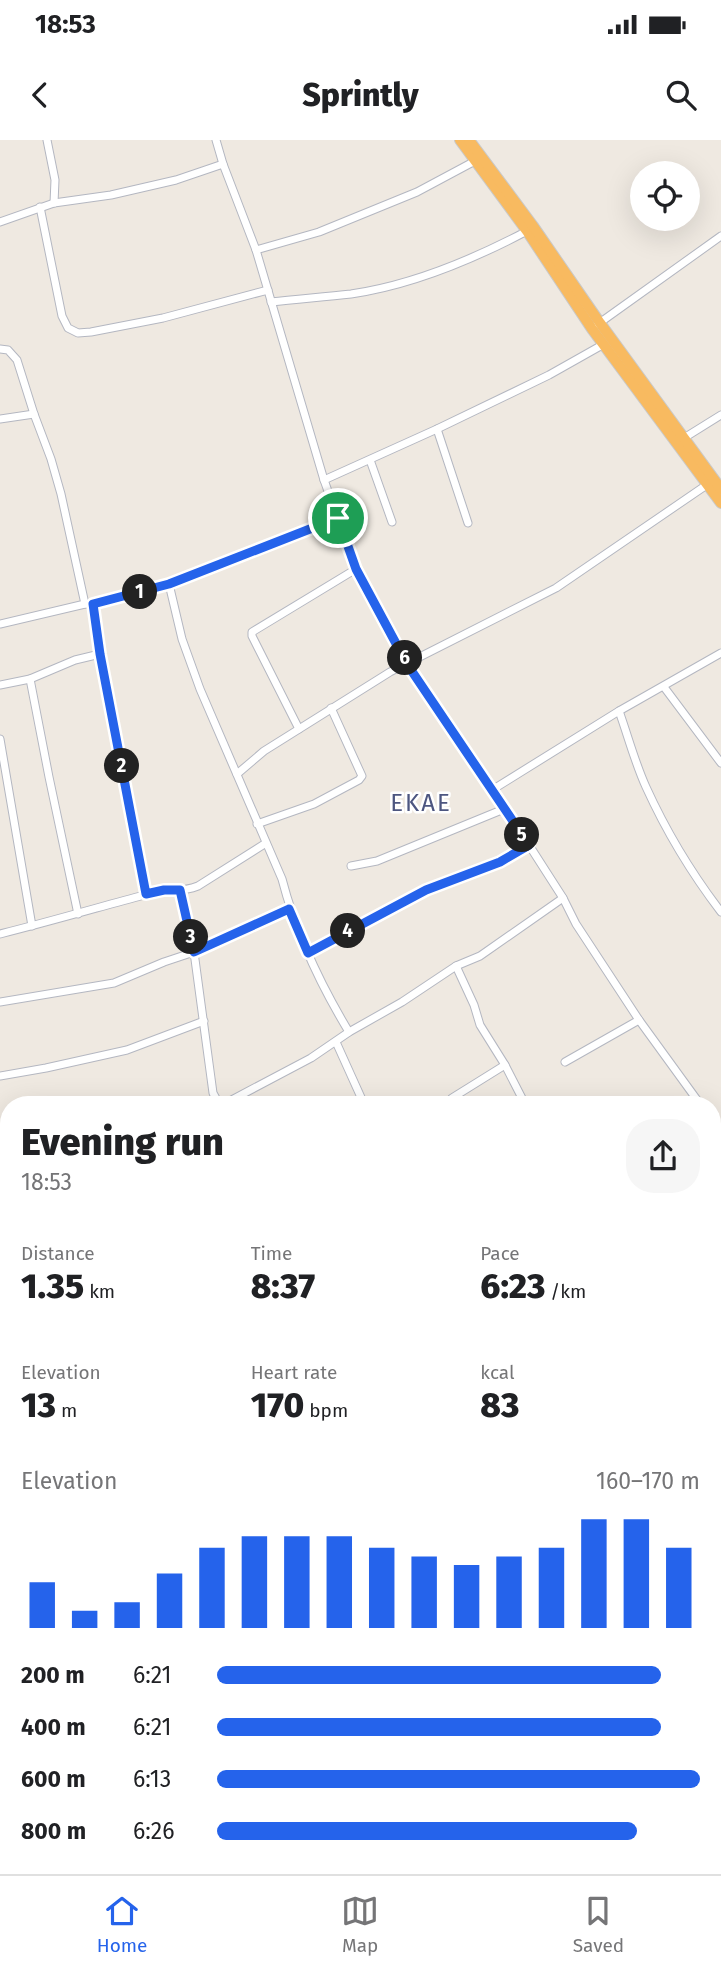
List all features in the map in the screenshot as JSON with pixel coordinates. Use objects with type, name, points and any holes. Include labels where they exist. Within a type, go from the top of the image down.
[{"type":"highway","points":[[460,140],[596,326],[721,489]]},
{"type":"highway","points":[[469,140],[533,226],[596,326],[604,344],[721,503]]},
{"type":"street","points":[[47,140],[55,180],[54,203]]},
{"type":"street","points":[[216,140],[256,250],[324,480],[356,569],[407,664],[529,845],[563,898],[576,924],[639,1020],[694,1096]]},
{"type":"street","points":[[256,250],[319,232],[417,192],[475,161]]},
{"type":"street","points":[[0,222],[54,203],[124,192],[176,180],[223,164]]},
{"type":"street","points":[[40,207],[62,316],[68,328],[78,333],[163,318],[268,290]]},
{"type":"street","points":[[271,302],[353,293],[417,279],[485,253],[527,231]]},
{"type":"street","points":[[596,326],[721,236]]},
{"type":"street","points":[[324,480],[549,375],[604,344]]},
{"type":"street","points":[[0,349],[8,350],[17,360],[61,494],[100,654],[146,894]]},
{"type":"street","points":[[0,419],[34,414]]},
{"type":"street","points":[[684,438],[721,415]]},
{"type":"street","points":[[437,429],[467,523]]},
{"type":"street","points":[[370,460],[391,522]]},
{"type":"street","points":[[237,774],[264,751],[390,672],[556,588],[708,484]]},
{"type":"street","points":[[0,624],[169,584],[338,518]]},
{"type":"street","points":[[299,729],[252,632],[356,569]]},
{"type":"street","points":[[169,584],[182,639],[200,689],[282,879],[289,909],[308,953],[349,1032]]},
{"type":"street","points":[[492,790],[619,711],[721,653]]},
{"type":"street","points":[[0,685],[30,679],[75,660],[100,654]]},
{"type":"street","points":[[30,679],[78,914]]},
{"type":"street","points":[[663,687],[721,763]]},
{"type":"street","points":[[257,824],[314,804],[362,776],[331,708]]},
{"type":"street","points":[[619,711],[646,787],[688,865],[721,912]]},
{"type":"street","points":[[0,739],[33,926]]},
{"type":"street","points":[[351,866],[377,861],[504,809]]},
{"type":"street","points":[[0,934],[146,894],[198,886],[266,843]]},
{"type":"street","points":[[308,953],[426,890],[500,862],[529,845]]},
{"type":"street","points":[[180,890],[194,952],[215,1096]]},
{"type":"street","points":[[234,1096],[311,1058],[456,966],[480,956],[563,898]]},
{"type":"street","points":[[0,1003],[114,984],[194,952],[289,909]]},
{"type":"street","points":[[456,966],[474,1004],[480,1025],[521,1096]]},
{"type":"street","points":[[565,1062],[639,1020]]},
{"type":"street","points":[[0,1076],[127,1049],[204,1021]]},
{"type":"street","points":[[336,1042],[360,1096]]},
{"type":"street","points":[[455,1096],[505,1065]]},
{"type":"district","name":"EKAE","points":[[421,803]]},
{"type":"route","points":[[338,518],[356,569],[407,664],[529,845],[500,862],[426,890],[308,953],[289,909],[194,952],[180,890],[146,894],[100,654],[93,604],[169,584],[338,518]]}]
